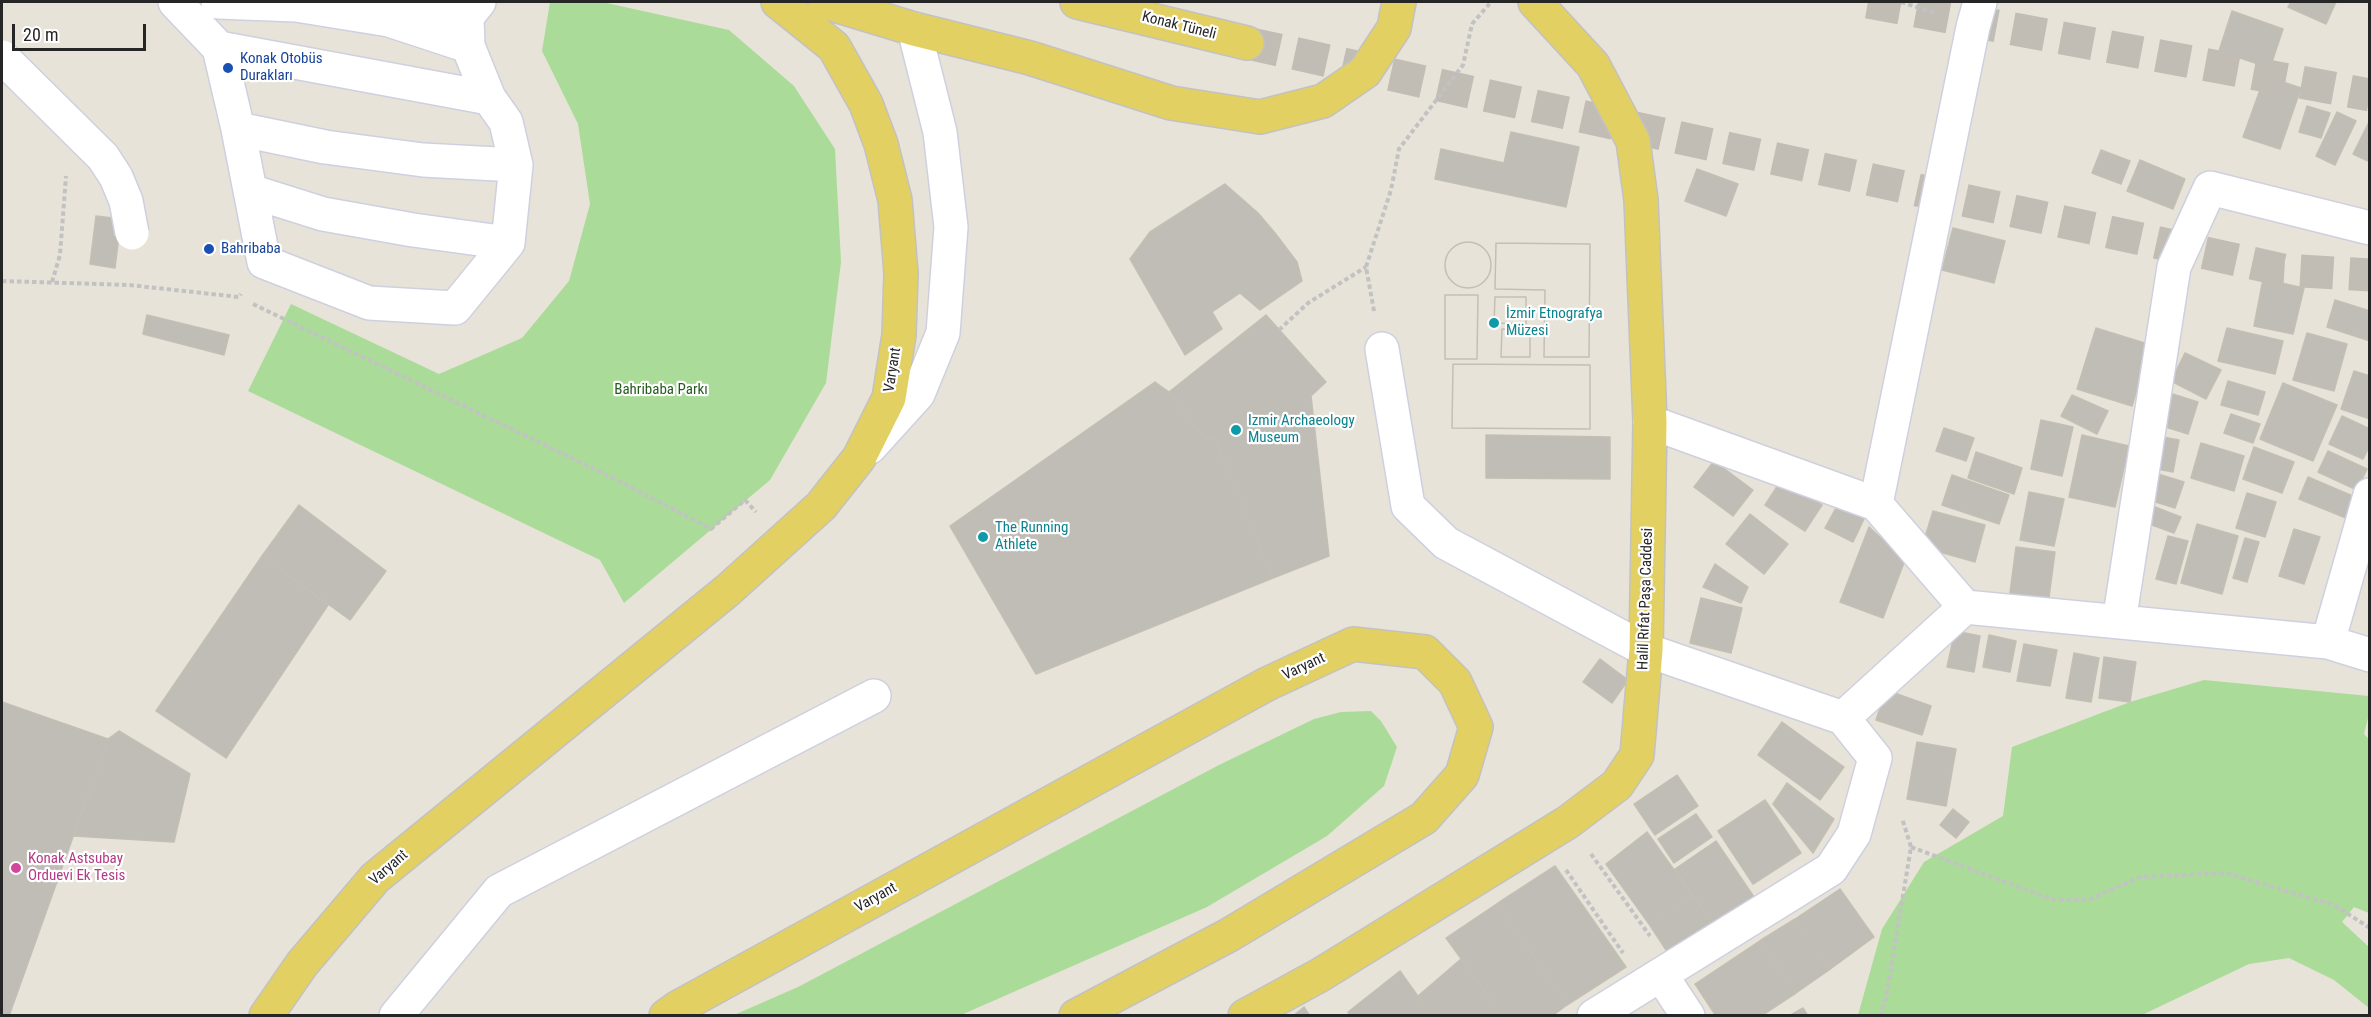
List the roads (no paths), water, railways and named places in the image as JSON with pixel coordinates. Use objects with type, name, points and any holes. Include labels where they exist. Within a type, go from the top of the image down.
[{"type":"main road","name":"Varyant","points":[[266,1016],[302,964],[375,878],[728,590],[821,506],[860,458],[890,398],[899,335],[901,273],[895,200],[881,144],[866,104],[834,47],[778,2]]},
{"type":"main road","points":[[825,2],[914,29],[1030,58],[1171,103],[1260,117],[1323,101],[1365,72],[1394,28],[1399,2]]},
{"type":"main road","name":"Konak Tüneli","points":[[1077,2],[1246,43]]},
{"type":"main road","name":"Halil Rıfat Paşa Caddesi","points":[[1245,1016],[1320,975],[1556,830],[1617,785],[1637,755],[1646,650],[1650,422],[1641,200],[1633,141],[1593,65],[1535,2]]},
{"type":"main road","name":"Varyant","points":[[666,1016],[1267,684],[1353,644],[1425,652],[1455,682],[1476,727],[1462,774],[1424,818],[1229,934],[1076,1016]]},
{"type":"street","points":[[175,2],[219,48],[238,129],[264,262],[369,303],[455,308],[508,243],[516,165],[506,122],[489,98],[472,22]]},
{"type":"street","points":[[218,2],[296,5],[389,20],[472,22]]},
{"type":"street","points":[[392,2],[472,22]]},
{"type":"street","points":[[1876,504],[1980,2]]},
{"type":"street","points":[[860,458],[918,394],[943,333],[951,227],[940,132],[914,29]]},
{"type":"street","points":[[219,48],[489,98]]},
{"type":"street","points":[[2,57],[103,157],[116,177],[126,201],[132,233]]},
{"type":"street","points":[[238,129],[325,147],[423,160],[516,165]]},
{"type":"street","points":[[2119,622],[2174,267],[2210,188],[2370,228]]},
{"type":"street","points":[[250,191],[323,214],[412,230],[508,243]]},
{"type":"street","points":[[1379,336],[1408,506],[1446,543],[1646,650],[1843,718],[1875,758],[1854,834],[1831,869],[1594,1016]]},
{"type":"street","points":[[1650,422],[1876,504],[1965,607],[2328,642],[2370,655]]},
{"type":"street","points":[[2328,642],[2370,495]]},
{"type":"street","points":[[1843,718],[1965,607]]},
{"type":"street","points":[[396,1016],[500,891],[874,696]]},
{"type":"street","points":[[1660,976],[1688,1016]]},
{"type":"tunnel","points":[[1868,2],[2370,95]]},
{"type":"tunnel","points":[[1247,43],[2283,270],[2370,275]]},
{"type":"place","name":"Konak Otobüs Durakları","points":[[228,68]]},
{"type":"place","name":"Bahribaba","points":[[209,249]]},
{"type":"place","name":"İzmir Etnografya Müzesi","points":[[1494,323]]},
{"type":"place","name":"Izmir Archaeology Museum","points":[[1236,430]]},
{"type":"place","name":"The Running Athlete","points":[[983,537]]},
{"type":"place","name":"Konak Astsubay Orduevi Ek Tesis","points":[[16,868]]},
{"type":"park label","name":"Bahribaba Parkı","points":[[661,390]]}]
